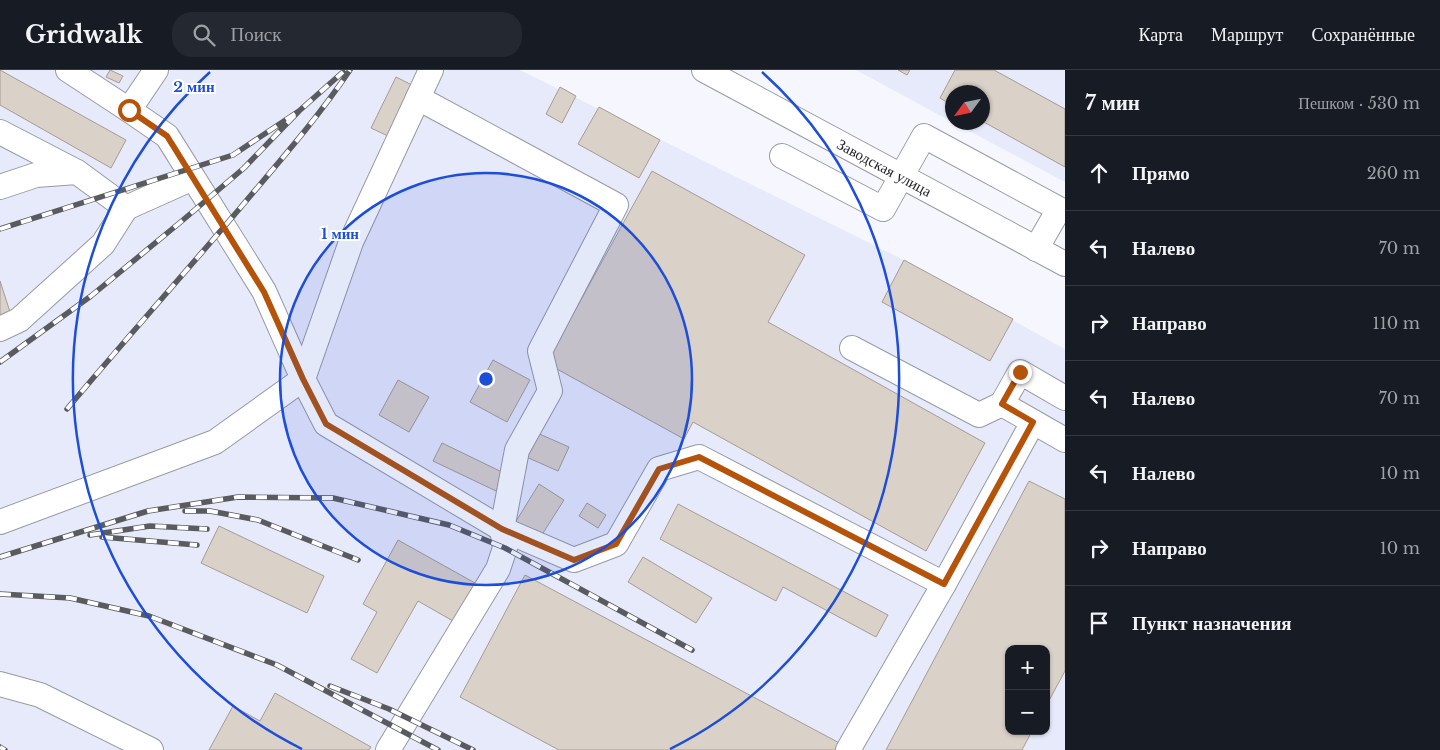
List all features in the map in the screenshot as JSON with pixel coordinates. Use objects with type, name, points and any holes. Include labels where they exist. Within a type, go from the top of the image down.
[{"type":"street","points":[[68,70],[167,136],[264,292],[303,379],[326,424],[502,529],[574,560],[616,544],[659,469],[699,457],[944,584]]},
{"type":"street","points":[[129,110],[156,70]]},
{"type":"street","points":[[0,522],[215,442],[303,379],[350,242],[431,70]]},
{"type":"street","name":"Заводская улица","points":[[704,70],[1065,264]]},
{"type":"street","points":[[388,750],[498,569],[505,548],[502,529],[517,450],[550,391],[540,351],[616,205],[418,98]]},
{"type":"street","points":[[0,132],[77,172],[126,208]]},
{"type":"street","points":[[782,156],[883,209],[924,136],[1059,208],[1036,249]]},
{"type":"street","points":[[0,187],[36,175],[77,172]]},
{"type":"street","points":[[0,329],[19,320],[103,244],[126,208],[192,178]]},
{"type":"street","points":[[852,348],[979,415],[1002,404],[1020,372],[1065,398]]},
{"type":"street","points":[[1002,404],[1065,440]]},
{"type":"street","points":[[848,750],[944,584],[1033,422]]},
{"type":"street","points":[[0,684],[40,694],[151,750]]},
{"type":"shaded area","points":[[0,70],[520,70],[904,260],[1065,349],[1065,750],[0,750]]},
{"type":"shaded area","points":[[856,70],[1065,70],[1065,182],[967,130],[990,130],[990,85],[945,85],[945,118]]},
{"type":"building","points":[[0,70],[126,140],[111,168],[0,105]]},
{"type":"building","points":[[110,70],[123,76],[119,83],[106,77]]},
{"type":"building","points":[[898,70],[910,70],[907,75]]},
{"type":"building","points":[[955,70],[994,70],[1065,109],[1065,167],[990,125],[990,85],[947,85]]},
{"type":"building","points":[[396,77],[412,85],[388,136],[371,128]]},
{"type":"building","points":[[560,87],[576,96],[562,123],[546,114]]},
{"type":"building","points":[[945,89],[945,101],[940,98]]},
{"type":"building","points":[[599,107],[660,140],[639,178],[578,144]]},
{"type":"building","points":[[652,171],[805,255],[768,322],[985,443],[926,551],[693,422],[684,439],[546,363]]},
{"type":"building","points":[[904,260],[1013,319],[990,361],[882,302]]},
{"type":"building","points":[[0,281],[11,315],[0,318]]},
{"type":"building","points":[[493,360],[530,380],[507,422],[470,402]]},
{"type":"building","points":[[398,380],[429,397],[409,432],[379,415]]},
{"type":"building","points":[[535,432],[569,447],[558,471],[524,456]]},
{"type":"building","points":[[442,443],[504,473],[496,491],[433,461]]},
{"type":"building","points":[[1029,481],[1065,499],[1065,671],[1050,699],[1050,645],[1005,645],[1005,735],[1030,735],[1022,750],[886,750]]},
{"type":"building","points":[[539,484],[564,500],[538,541],[513,526]]},
{"type":"building","points":[[587,503],[606,515],[598,528],[579,516]]},
{"type":"building","points":[[678,504],[888,615],[876,637],[783,587],[776,601],[660,539]]},
{"type":"building","points":[[219,526],[324,576],[307,613],[201,563]]},
{"type":"building","points":[[398,540],[475,583],[453,621],[418,601],[377,673],[351,659],[377,612],[363,604]]},
{"type":"building","points":[[643,557],[712,598],[696,623],[628,582]]},
{"type":"building","points":[[525,575],[845,746],[843,750],[559,750],[460,697]]},
{"type":"building","points":[[275,693],[371,747],[369,750],[209,750],[233,706],[260,721]]},
{"type":"railway","points":[[67,409],[283,157],[350,70]]},
{"type":"railway","points":[[0,229],[233,155],[299,111],[343,72]]},
{"type":"railway","points":[[0,362],[91,296],[183,220],[244,168],[299,111]]},
{"type":"railway","points":[[0,557],[148,511],[238,497],[333,498],[449,525],[505,548],[692,650]]},
{"type":"railway","points":[[185,511],[210,511],[258,520],[358,560]]},
{"type":"railway","points":[[90,535],[150,526],[207,529]]},
{"type":"railway","points":[[102,537],[197,545]]},
{"type":"railway","points":[[0,594],[70,598],[149,616],[277,665],[438,750]]},
{"type":"railway","points":[[330,686],[389,709],[473,750]]},
{"type":"railway","points":[[0,747],[5,750]]},
{"type":"route","points":[[129,110],[167,136],[264,292],[303,379],[326,424],[502,529],[574,560],[616,544],[659,469],[699,457],[944,584],[1033,422],[1002,404],[1020,372]]}]
